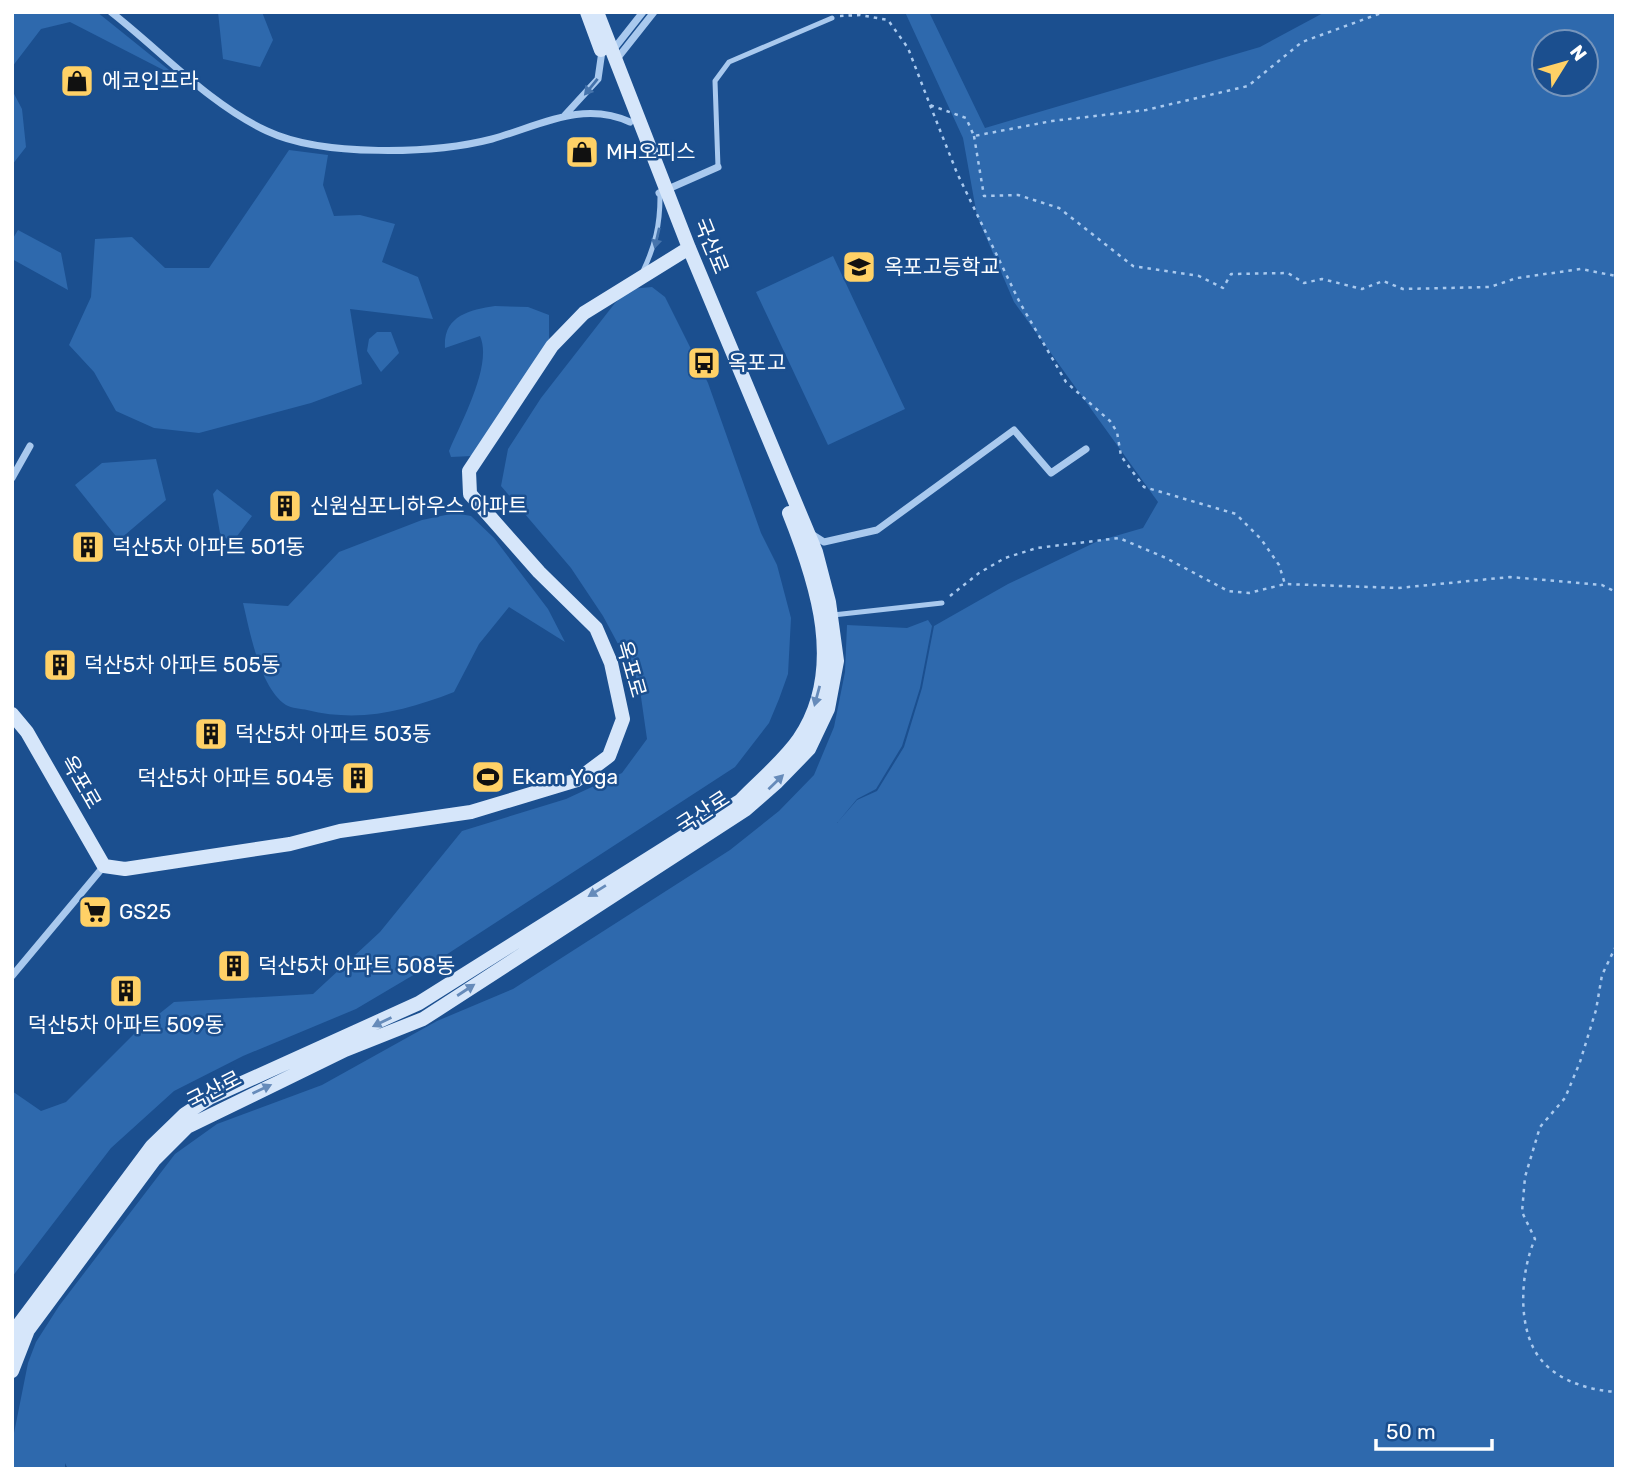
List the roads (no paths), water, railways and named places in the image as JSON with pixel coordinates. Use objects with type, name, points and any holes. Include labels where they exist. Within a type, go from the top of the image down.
[{"type":"street","points":[[111,12],[238,115],[268,132],[301,142],[357,150],[407,150],[475,143],[565,115],[600,112],[630,122]]},
{"type":"street","name":"국산로","points":[[586,12],[610,55],[662,193]]},
{"type":"street","name":"국산로","points":[[12,1371],[28,1331],[154,1160],[187,1127],[345,1050],[423,1018],[745,810],[777,782],[808,749],[828,709],[837,661],[819,561],[630,122],[597,12]]},
{"type":"street","points":[[565,115],[598,79],[610,55],[643,12]]},
{"type":"street","points":[[610,55],[654,12]]},
{"type":"street","points":[[662,193],[718,167]]},
{"type":"street","name":"국산로","points":[[12,1343],[20,1324],[152,1146],[185,1114],[211,1097],[419,1003],[740,801],[799,738],[817,702],[824,663],[820,603],[805,552],[686,249]]},
{"type":"street","name":"옥포로","points":[[12,714],[27,732],[104,866],[125,869],[290,844],[340,831],[471,812],[577,780],[609,755],[623,719],[611,663],[596,628],[520,551],[470,494],[469,471],[552,346],[584,313],[686,249]]},
{"type":"street","points":[[824,542],[877,530],[1014,430],[1051,473],[1086,449]]},
{"type":"street","points":[[12,478],[30,446]]},
{"type":"street","points":[[804,526],[824,542]]},
{"type":"street","points":[[819,561],[824,542]]},
{"type":"street","points":[[12,976],[104,866]]},
{"type":"lane","points":[[718,167],[715,81],[729,62],[832,18]]},
{"type":"lane","points":[[641,275],[654,250],[662,193]]},
{"type":"lane","points":[[830,615],[942,603]]},
{"type":"place","name":"에코인프라","points":[[77,81]]},
{"type":"place","name":"MH오피스","points":[[582,152]]},
{"type":"place","name":"옥포고등학교","points":[[859,267]]},
{"type":"place","name":"옥포고","points":[[704,363]]},
{"type":"place","name":"신원심포니하우스 아파트","points":[[285,506]]},
{"type":"place","name":"덕산5차 아파트 501동","points":[[88,547]]},
{"type":"place","name":"덕산5차 아파트 505동","points":[[60,665]]},
{"type":"place","name":"덕산5차 아파트 503동","points":[[211,734]]},
{"type":"place","name":"Ekam Yoga","points":[[488,777]]},
{"type":"place","name":"덕산5차 아파트 504동","points":[[358,778]]},
{"type":"place","name":"GS25","points":[[95,912]]},
{"type":"place","name":"덕산5차 아파트 508동","points":[[234,966]]},
{"type":"place","name":"덕산5차 아파트 509동","points":[[126,991]]}]
